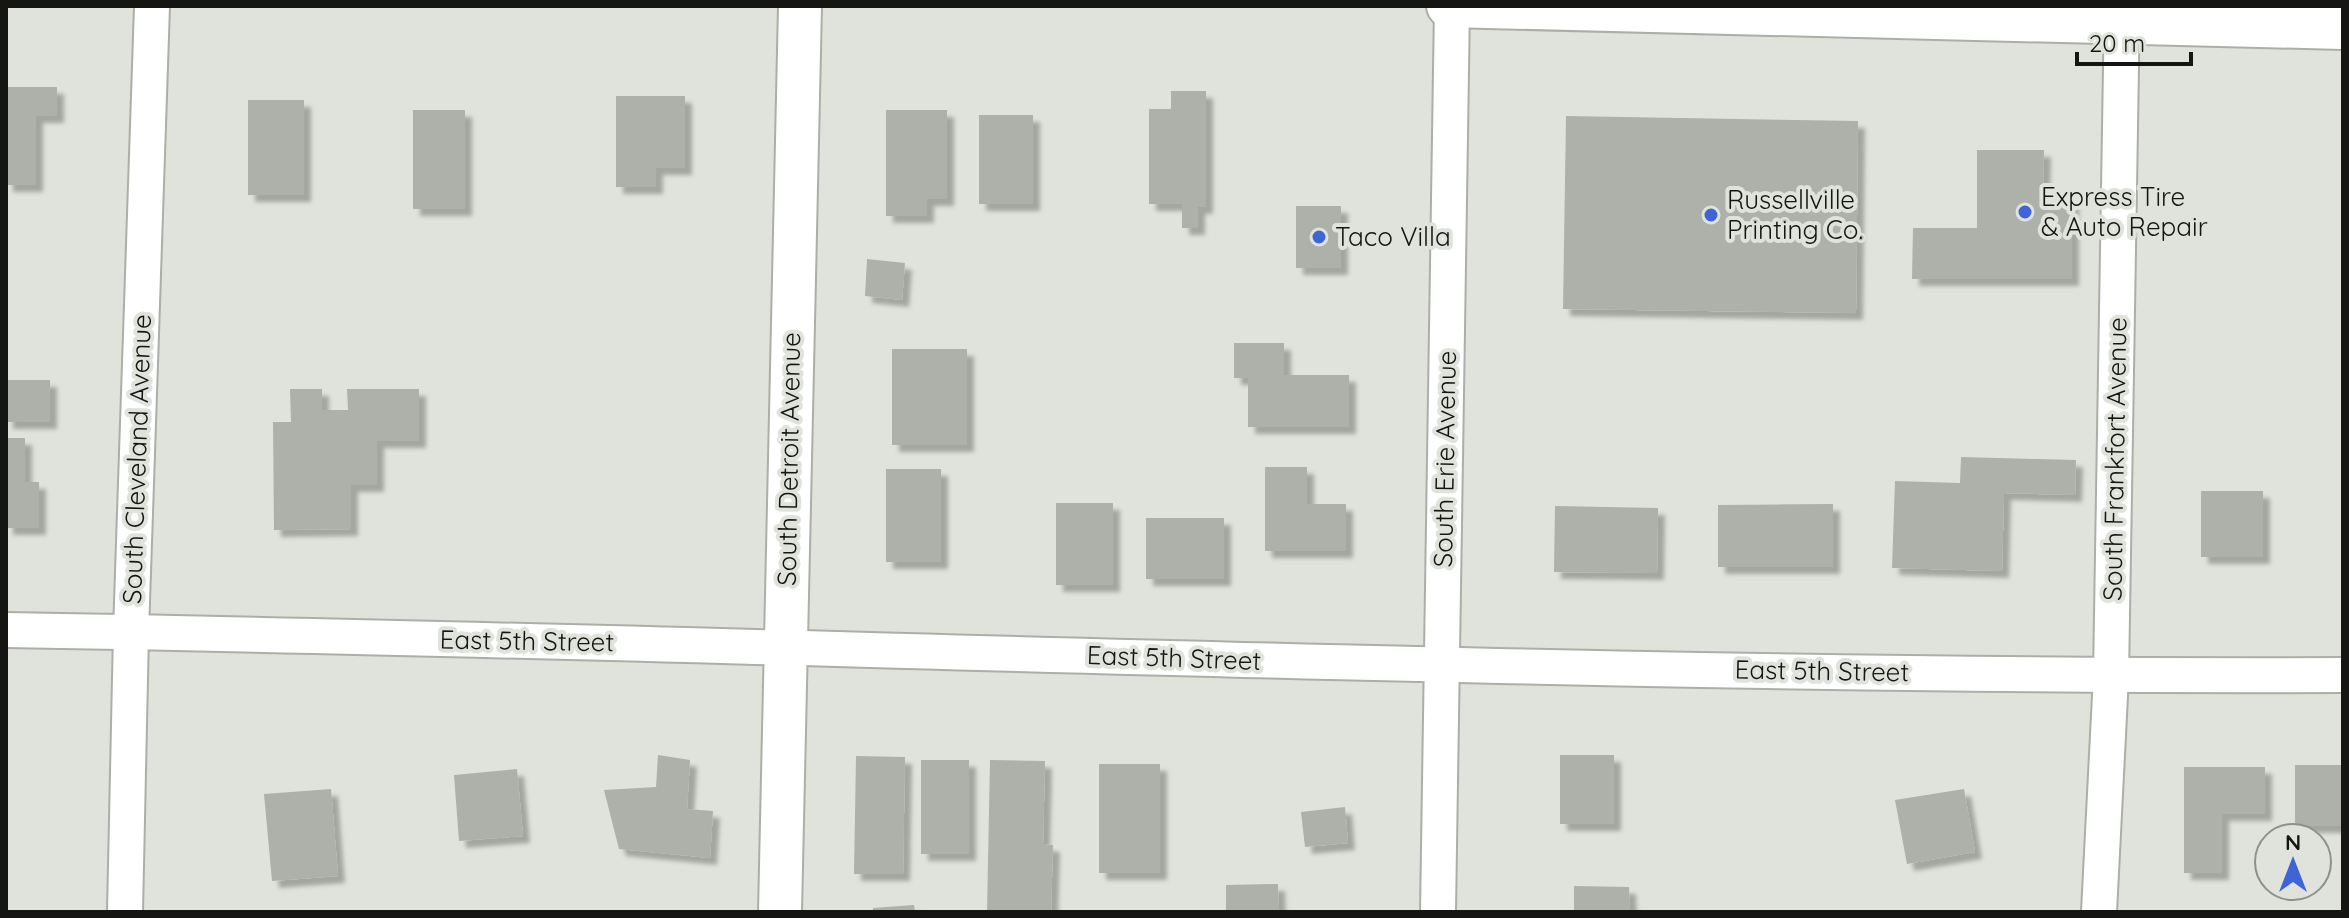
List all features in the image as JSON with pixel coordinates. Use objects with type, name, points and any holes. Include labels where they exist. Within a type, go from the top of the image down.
[{"type":"street","name":"South Cleveland Avenue","points":[[125,912],[152,6]]},
{"type":"street","name":"South Detroit Avenue","points":[[780,912],[800,6]]},
{"type":"street","points":[[1450,6],[2121,14],[2343,28]]},
{"type":"street","name":"South Erie Avenue","points":[[1438,912],[1450,6]]},
{"type":"street","name":"South Frankfort Avenue","points":[[2099,912],[2111,676],[2121,14]]},
{"type":"street","name":"East 5th Street","points":[[6,630],[1441,666],[2111,676],[2343,675]]},
{"type":"building","points":[[6,87],[57,87],[57,116],[36,116],[36,185],[6,185]]},
{"type":"building","points":[[1171,91],[1206,91],[1206,207],[1198,207],[1198,228],[1182,228],[1182,204],[1149,204],[1149,109],[1171,109]]},
{"type":"building","points":[[616,96],[685,96],[685,168],[656,168],[656,187],[616,187]]},
{"type":"building","points":[[248,100],[304,100],[304,195],[248,195]]},
{"type":"building","points":[[413,110],[465,110],[465,209],[413,209]]},
{"type":"building","points":[[886,110],[947,110],[947,199],[927,199],[927,216],[886,216]]},
{"type":"building","points":[[979,115],[1033,115],[1033,204],[979,204]]},
{"type":"building","name":"Russellville Printing Co.","points":[[1566,116],[1858,121],[1856,313],[1563,309]]},
{"type":"building","name":"Express Tire & Auto Repair","points":[[1977,150],[2044,150],[2043,196],[2072,196],[2072,279],[1912,279],[1913,228],[1977,228]]},
{"type":"building","name":"Taco Villa","points":[[1296,206],[1341,206],[1341,268],[1296,268]]},
{"type":"building","points":[[867,259],[905,263],[902,300],[865,296]]},
{"type":"building","points":[[1234,343],[1284,343],[1284,375],[1349,375],[1349,427],[1248,427],[1248,378],[1234,378]]},
{"type":"building","points":[[892,349],[967,349],[967,445],[892,445]]},
{"type":"building","points":[[6,380],[50,380],[50,422],[6,422]]},
{"type":"building","points":[[290,389],[322,389],[322,410],[348,410],[347,389],[419,389],[419,441],[377,441],[377,485],[351,485],[351,529],[274,530],[273,422],[291,422]]},
{"type":"building","points":[[6,438],[25,438],[25,482],[39,482],[39,528],[6,528]]},
{"type":"building","points":[[1961,457],[2076,460],[2075,495],[2004,493],[2002,571],[1892,568],[1895,481],[1960,483]]},
{"type":"building","points":[[1265,467],[1307,467],[1307,504],[1346,504],[1346,551],[1265,551]]},
{"type":"building","points":[[886,469],[941,469],[941,562],[886,562]]},
{"type":"building","points":[[2201,491],[2263,491],[2263,557],[2201,557]]},
{"type":"building","points":[[1056,503],[1113,503],[1113,585],[1056,585]]},
{"type":"building","points":[[1833,504],[1833,567],[1718,567],[1718,505]]},
{"type":"building","points":[[1555,506],[1658,508],[1657,573],[1554,572]]},
{"type":"building","points":[[1146,518],[1224,518],[1224,579],[1146,579]]},
{"type":"building","points":[[658,755],[690,760],[687,809],[713,811],[710,858],[619,849],[604,790],[656,787]]},
{"type":"building","points":[[1560,755],[1614,755],[1614,824],[1560,824]]},
{"type":"building","points":[[856,756],[905,757],[903,874],[854,874]]},
{"type":"building","points":[[921,760],[969,760],[969,854],[921,854]]},
{"type":"building","points":[[990,760],[1045,761],[1043,844],[1053,845],[1051,912],[987,912]]},
{"type":"building","points":[[1099,764],[1160,764],[1160,873],[1099,873]]},
{"type":"building","points":[[2295,765],[2343,765],[2343,826],[2333,826],[2333,822],[2295,822]]},
{"type":"building","points":[[2184,767],[2265,767],[2265,814],[2222,814],[2222,873],[2184,873]]},
{"type":"building","points":[[517,769],[523,836],[459,841],[454,775]]},
{"type":"building","points":[[331,789],[338,876],[272,881],[264,794]]},
{"type":"building","points":[[1964,789],[1975,852],[1907,864],[1895,800]]},
{"type":"building","points":[[1345,807],[1348,843],[1305,847],[1301,812]]},
{"type":"building","points":[[1278,884],[1279,912],[1226,912],[1226,885]]},
{"type":"building","points":[[1574,886],[1629,887],[1630,912],[1574,912]]},
{"type":"building","points":[[914,905],[915,912],[873,912],[873,908]]},
{"type":"place","name":"Express Tire & Auto Repair","points":[[2025,212]]},
{"type":"place","name":"Russellville Printing Co.","points":[[1711,215]]},
{"type":"place","name":"Taco Villa","points":[[1319,237]]}]
